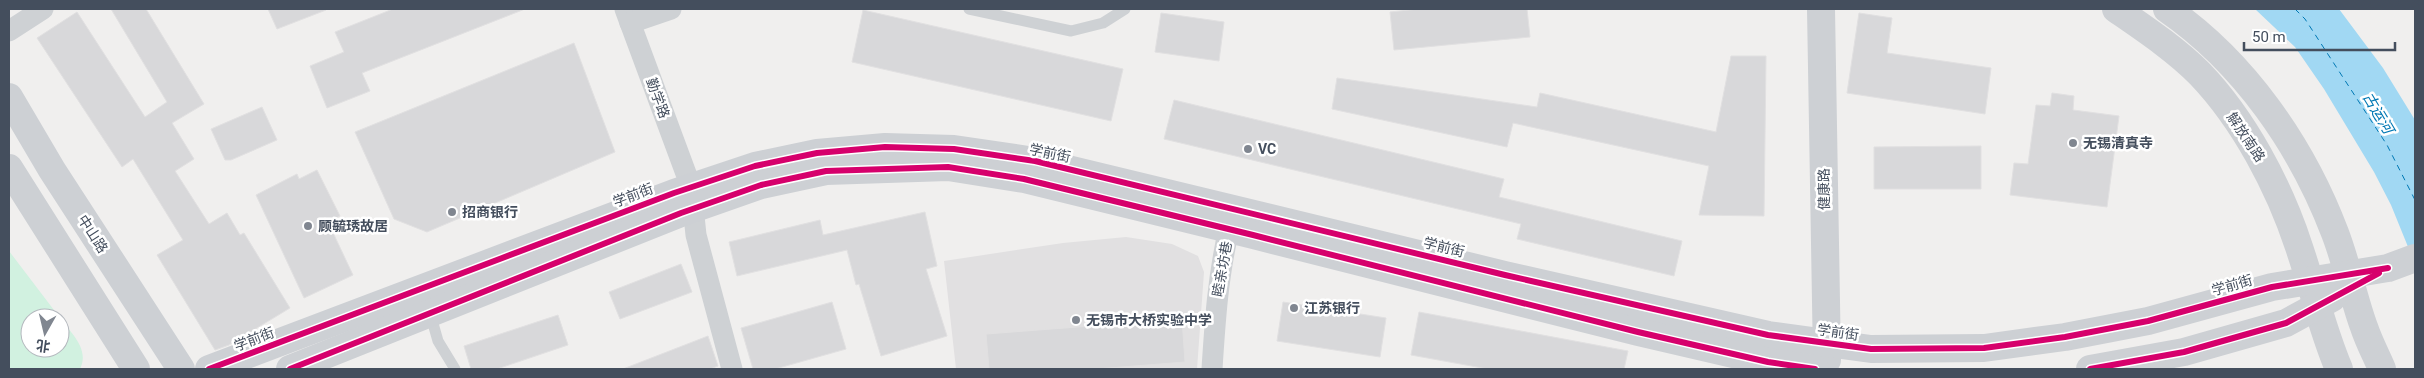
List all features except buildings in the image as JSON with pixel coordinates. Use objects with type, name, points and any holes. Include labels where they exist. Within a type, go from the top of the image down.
[{"type":"main road","name":"健康路","points":[[1821,9],[1827,356]]},
{"type":"main road","name":"解放南路","points":[[2116,9],[2160,39],[2200,74],[2241,127],[2265,164],[2299,246],[2327,341],[2340,369]]},
{"type":"main road","points":[[2167,9],[2188,23],[2224,57],[2276,120],[2304,166],[2335,233],[2364,328],[2382,369]]},
{"type":"main road","name":"中山路","points":[[9,97],[52,170],[181,369]]},
{"type":"main road","name":"学前街","points":[[290,369],[430,313],[693,198],[755,166],[817,153],[885,147],[954,149],[1035,161],[1515,277],[1768,335],[1827,356],[1871,349],[1993,347],[2065,337],[2148,322],[2272,287],[2310,280],[2350,281]]},
{"type":"main road","name":"学前街","points":[[209,369],[693,198],[826,172],[948,167],[1024,179],[1638,332],[1768,362],[1815,369]]},
{"type":"main road","points":[[13,185],[136,369]]},
{"type":"main road","name":"学前街","points":[[2090,369],[2184,352],[2286,323],[2317,306],[2350,281],[2415,258]]},
{"type":"street","points":[[9,31],[43,9]]},
{"type":"street","points":[[628,16],[671,9]]},
{"type":"street","name":"勤学路","points":[[628,16],[693,198],[696,235],[732,369]]},
{"type":"street","name":"睦亲坊巷","points":[[1212,369],[1216,304],[1222,259],[1229,229]]},
{"type":"lane","points":[[969,9],[1071,31],[1103,23],[1125,9]]},
{"type":"lane","points":[[430,313],[438,341],[455,369]]},
{"type":"shaded area","name":"无锡市大桥实验中学","points":[[1126,237],[1172,244],[1198,256],[1204,272],[1197,369],[956,369],[944,261],[1063,243]]},
{"type":"green space","points":[[9,251],[53,308],[20,308],[20,358],[70,358],[70,330],[78,342],[83,355],[80,369],[9,369]]},
{"type":"water","name":"古运河","points":[[2255,9],[2339,9],[2383,68],[2415,120],[2415,264],[2391,205],[2374,172],[2324,89],[2295,47]]},
{"type":"ferry route","points":[[2295,9],[2305,19],[2387,145],[2415,200]]},
{"type":"cycle path","points":[[209,369],[674,193],[755,166],[817,153],[885,147],[954,149],[1035,161],[1505,275],[1768,335],[1871,349],[1984,348],[2065,337],[2148,321],[2272,287],[2388,268]]},
{"type":"cycle path","points":[[290,369],[681,213],[761,185],[826,171],[948,167],[1024,179],[1638,332],[1768,362],[1815,369]]},
{"type":"cycle path","points":[[2090,369],[2184,352],[2286,323],[2379,273]]},
{"type":"place","name":"无锡清真寺","points":[[2073,143]]},
{"type":"place","name":"VC","points":[[1248,149]]},
{"type":"place","name":"招商银行","points":[[452,212]]},
{"type":"place","name":"顾毓琇故居","points":[[308,226]]},
{"type":"place","name":"江苏银行","points":[[1294,308]]},
{"type":"place","name":"无锡市大桥实验中学","points":[[1076,320]]}]
